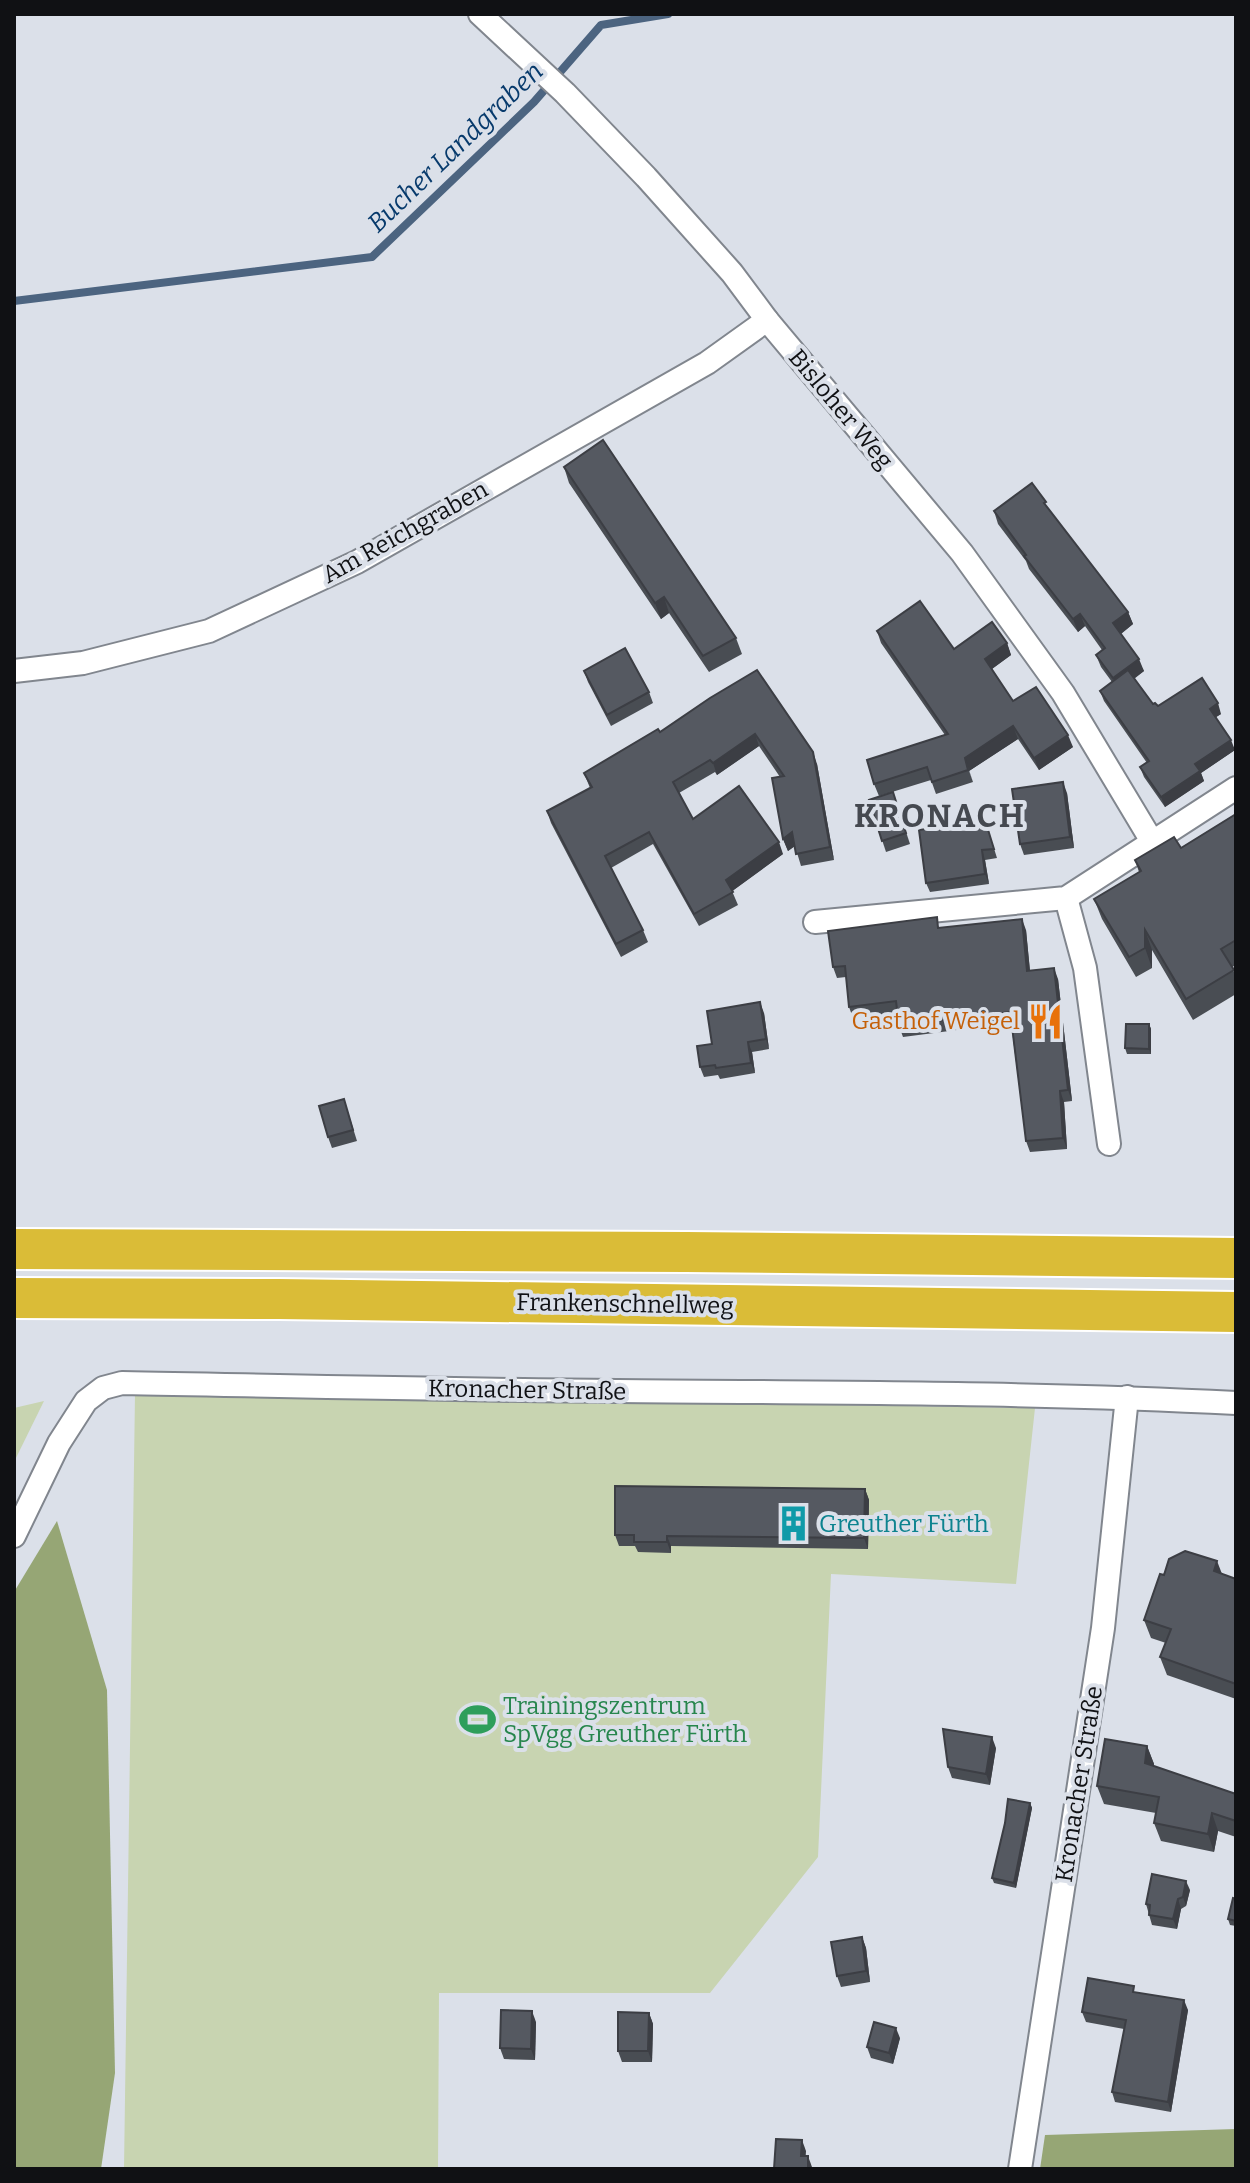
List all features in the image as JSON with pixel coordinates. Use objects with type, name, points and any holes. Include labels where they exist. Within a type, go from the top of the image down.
[{"type":"highway","points":[[14,1249],[1236,1258]]},
{"type":"highway","name":"Frankenschnellweg","points":[[14,1298],[1236,1312]]},
{"type":"street","name":"Bisloher Weg","points":[[480,14],[565,93],[732,273],[767,320],[962,553],[1063,693],[1153,843]]},
{"type":"street","name":"Am Reichgraben","points":[[14,671],[83,663],[209,631],[344,568],[707,363],[767,320]]},
{"type":"street","points":[[815,922],[1066,898],[1236,788]]},
{"type":"street","points":[[1066,898],[1085,968],[1109,1144]]},
{"type":"street","name":"Kronacher Straße","points":[[14,1536],[59,1443],[86,1401],[103,1388],[122,1383],[949,1393],[1236,1403]]},
{"type":"street","name":"Kronacher Straße","points":[[1020,2169],[1103,1628],[1127,1397]]},
{"type":"green space","name":"Trainingszentrum SpVgg Greuther Fürth","points":[[135,1394],[1035,1408],[1016,1584],[831,1574],[818,1857],[710,1993],[439,1993],[438,2169],[124,2169]]},
{"type":"green space","points":[[44,1401],[14,1462],[14,1408]]},
{"type":"green space","points":[[57,1521],[107,1690],[115,2073],[101,2169],[14,2169],[14,1592]]},
{"type":"green space","points":[[1236,2129],[1236,2169],[1040,2169],[1045,2135]]},
{"type":"building","points":[[603,440],[736,638],[703,656],[664,597],[655,603],[564,467]]},
{"type":"building","points":[[1032,483],[1128,612],[1113,623],[1139,659],[1113,678],[1096,655],[1105,648],[1080,614],[1073,619],[994,511]]},
{"type":"building","points":[[920,601],[954,649],[992,622],[1007,643],[985,659],[1013,701],[1036,687],[1068,735],[1034,758],[1013,726],[965,758],[968,770],[932,782],[927,767],[874,784],[867,760],[948,734],[877,631]]},
{"type":"building","points":[[625,648],[649,692],[607,715],[584,671]]},
{"type":"building","points":[[757,670],[813,752],[830,847],[796,854],[792,832],[783,839],[772,778],[784,776],[755,734],[713,763],[710,760],[673,782],[693,819],[739,786],[779,842],[726,880],[733,892],[694,914],[649,832],[605,856],[643,930],[616,944],[547,811],[592,787],[584,773],[658,729],[660,732]]},
{"type":"building","points":[[1128,670],[1153,704],[1158,706],[1202,678],[1218,703],[1210,709],[1231,740],[1195,764],[1200,771],[1161,797],[1140,767],[1149,761],[1100,691]]},
{"type":"building","points":[[1063,782],[1070,837],[1020,844],[1012,789]]},
{"type":"building","points":[[893,792],[906,833],[882,841],[869,800]]},
{"type":"building","points":[[1236,814],[1236,940],[1221,949],[1234,970],[1186,999],[1145,930],[1145,948],[1129,957],[1094,899],[1141,871],[1135,860],[1174,837],[1181,848]]},
{"type":"building","points":[[985,820],[994,849],[982,850],[985,874],[926,883],[919,830]]},
{"type":"building","points":[[937,917],[938,928],[1022,919],[1027,971],[1054,968],[1068,1090],[1060,1091],[1063,1138],[1026,1141],[1009,1012],[899,1026],[896,1001],[849,1007],[845,966],[833,967],[828,931]]},
{"type":"building","points":[[760,1002],[766,1039],[748,1042],[751,1063],[700,1067],[697,1046],[712,1044],[707,1011]]},
{"type":"building","points":[[1126,1024],[1149,1024],[1149,1049],[1125,1048]]},
{"type":"building","points":[[344,1099],[353,1130],[328,1137],[319,1106]]},
{"type":"building","points":[[615,1486],[865,1489],[864,1538],[667,1536],[667,1542],[634,1542],[634,1535],[615,1535]]},
{"type":"building","points":[[1185,1551],[1217,1561],[1214,1571],[1236,1579],[1236,1684],[1160,1657],[1171,1629],[1144,1620],[1160,1574],[1164,1575],[1169,1559]]},
{"type":"building","points":[[943,1729],[992,1737],[986,1774],[948,1767]]},
{"type":"building","points":[[1105,1739],[1147,1746],[1145,1763],[1236,1794],[1236,1821],[1212,1813],[1208,1834],[1154,1823],[1159,1797],[1097,1786]]},
{"type":"building","points":[[1008,1799],[1030,1803],[1014,1883],[992,1878]]},
{"type":"building","points":[[1152,1874],[1186,1881],[1173,1919],[1149,1915],[1150,1905],[1146,1904]]},
{"type":"building","points":[[1233,1898],[1236,1899],[1236,1921],[1228,1919]]},
{"type":"building","points":[[862,1937],[866,1971],[837,1976],[831,1942]]},
{"type":"building","points":[[1088,1978],[1134,1986],[1133,1992],[1184,2000],[1168,2102],[1112,2092],[1126,2020],[1082,2012]]},
{"type":"building","points":[[501,2010],[532,2011],[531,2049],[500,2048]]},
{"type":"building","points":[[618,2012],[649,2013],[648,2051],[618,2051]]},
{"type":"building","points":[[874,2022],[896,2028],[889,2053],[867,2047]]},
{"type":"building","points":[[776,2139],[802,2140],[801,2156],[808,2156],[808,2169],[774,2169]]},
{"type":"waterway","name":"Bucher Landgraben","points":[[14,301],[372,257],[534,102],[601,25],[668,14]]},
{"type":"place","name":"Gasthof Weigel","points":[[1046,1021]]},
{"type":"place","name":"Greuther Fürth","points":[[793,1524]]},
{"type":"place","name":"Trainingszentrum SpVgg Greuther Fürth","points":[[477,1720]]},
{"type":"district","name":"KRONACH","points":[[940,816]]}]
